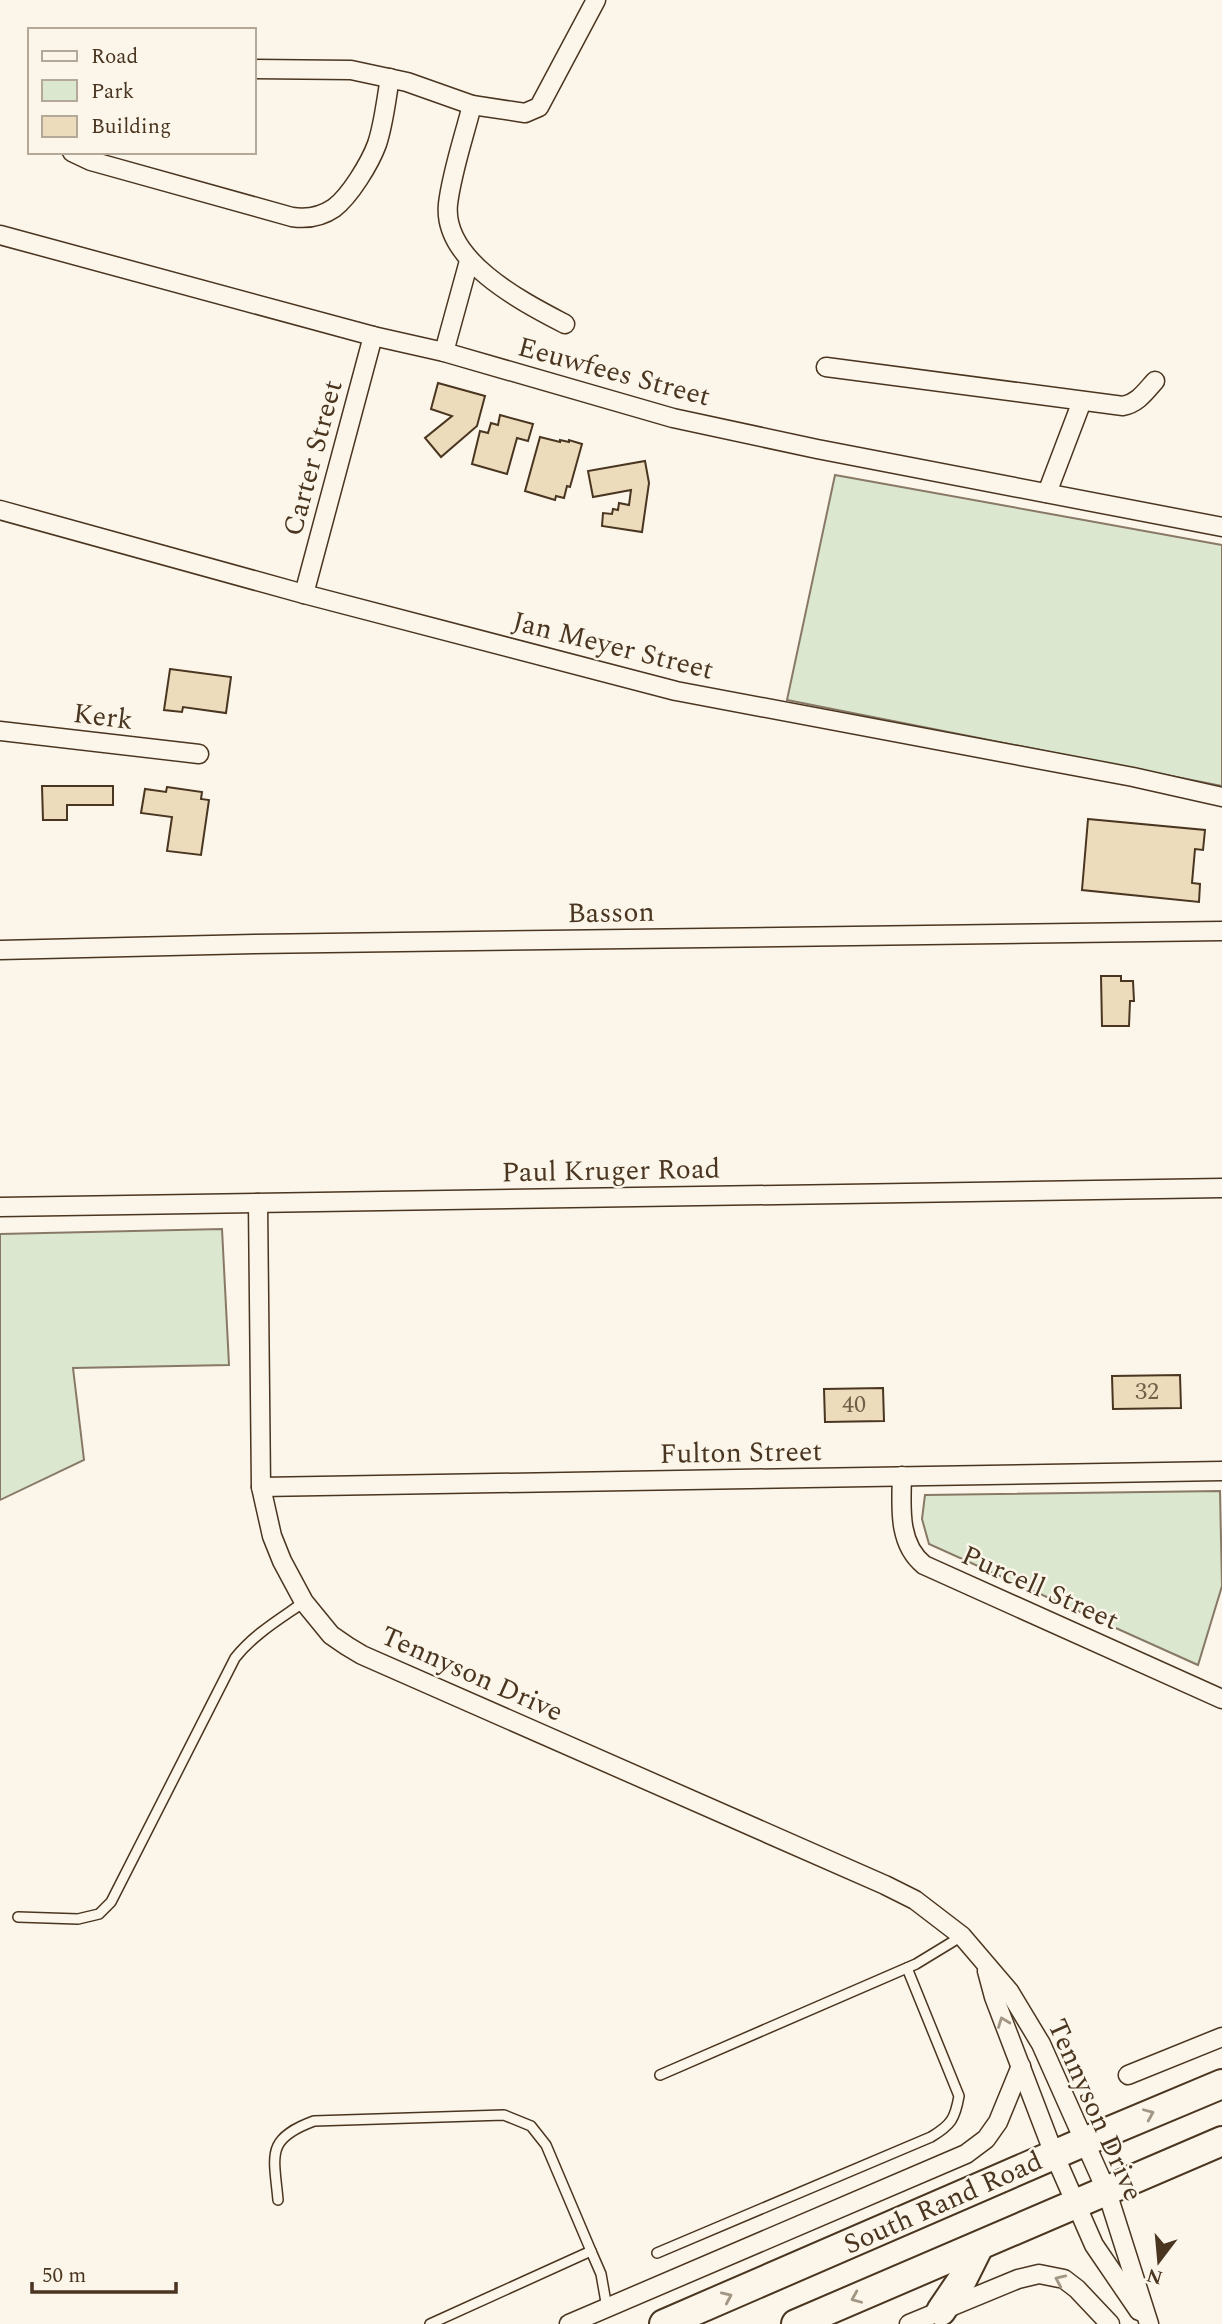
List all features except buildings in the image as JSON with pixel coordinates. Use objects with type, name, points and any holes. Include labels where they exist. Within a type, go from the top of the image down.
[{"type":"main road","name":"South Rand Road","points":[[664,2324],[1222,2084]]},
{"type":"main road","name":"South Rand Road","points":[[796,2324],[1222,2141]]},
{"type":"main road","points":[[941,2311],[962,2280],[979,2246]]},
{"type":"street","points":[[256,69],[351,70],[390,78],[472,105],[525,113],[539,107],[596,0]]},
{"type":"street","points":[[76,154],[91,161],[307,219],[334,208],[347,194],[371,158],[378,142],[390,78]]},
{"type":"street","points":[[472,105],[448,206],[451,228],[457,243],[469,261],[530,306],[565,324]]},
{"type":"street","name":"Eeuwfees Street","points":[[0,235],[373,336],[444,352],[673,418],[817,449],[1222,527]]},
{"type":"street","points":[[444,352],[469,261]]},
{"type":"street","name":"Carter Street","points":[[303,594],[373,336]]},
{"type":"street","points":[[826,367],[1123,406],[1132,404],[1155,381]]},
{"type":"street","points":[[1047,493],[1082,401]]},
{"type":"street","name":"Jan Meyer Street","points":[[0,510],[303,594],[676,691],[1133,777],[1222,797]]},
{"type":"street","name":"Kerk","points":[[0,731],[199,754]]},
{"type":"street","name":"Basson","points":[[0,950],[296,943],[1222,931]]},
{"type":"street","name":"Paul Kruger Road","points":[[0,1207],[1222,1188]]},
{"type":"street","name":"Tennyson Drive","points":[[258,1203],[261,1488],[272,1536],[304,1602],[331,1635],[362,1655],[885,1885],[915,1900],[962,1937],[986,1968],[1009,1991],[1041,2044],[1107,2192],[1149,2324]]},
{"type":"street","name":"Fulton Street","points":[[261,1488],[1222,1471]]},
{"type":"street","name":"Purcell Street","points":[[902,1476],[903,1525],[907,1543],[914,1557],[925,1565],[1222,1699]]},
{"type":"street","name":"Tennyson Drive","points":[[986,1968],[994,1997],[1054,2154],[1094,2245],[1149,2324]]},
{"type":"street","points":[[1128,2075],[1222,2037]]},
{"type":"street","points":[[569,2324],[966,2154],[986,2139],[998,2122],[1021,2066]]},
{"type":"street","points":[[909,2324],[1018,2279],[1039,2274],[1063,2278],[1110,2324]]},
{"type":"lane","points":[[18,1917],[78,1919],[99,1914],[111,1902],[235,1658],[246,1644],[262,1631],[304,1602]]},
{"type":"lane","points":[[660,2075],[907,1968],[962,1937]]},
{"type":"lane","points":[[657,2253],[931,2137],[946,2128],[954,2117],[959,2096],[907,1968]]},
{"type":"lane","points":[[278,2200],[274,2156],[278,2141],[294,2128],[314,2121],[504,2115],[531,2126],[545,2144],[601,2274],[607,2308]]},
{"type":"lane","points":[[430,2324],[591,2251]]},
{"type":"green space","points":[[835,475],[1222,545],[1222,786],[787,700]]},
{"type":"green space","points":[[222,1229],[229,1365],[73,1368],[84,1460],[0,1500],[0,1234]]},
{"type":"green space","points":[[1220,1491],[1222,1586],[1198,1665],[929,1544],[922,1519],[925,1495]]}]
